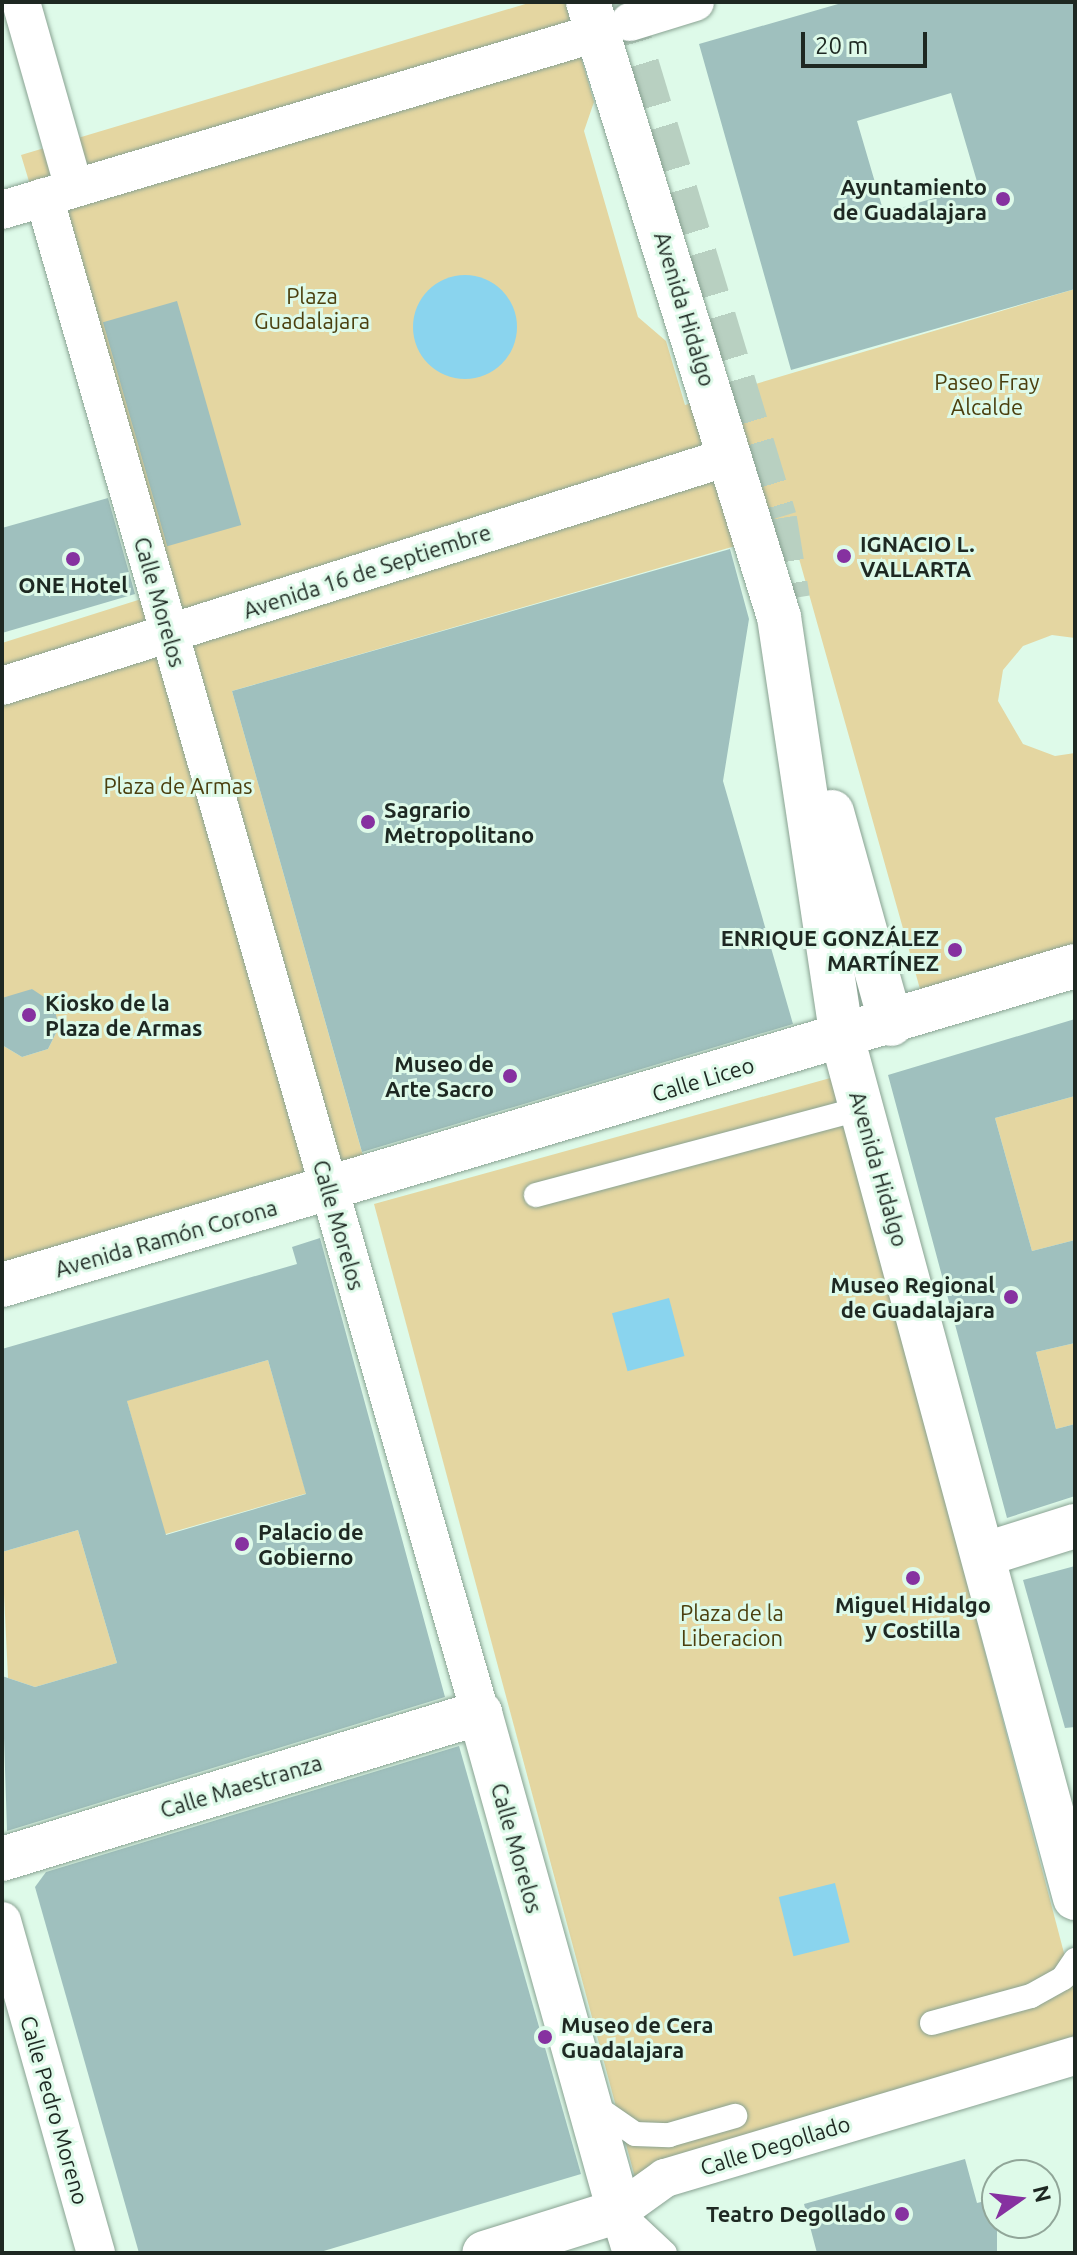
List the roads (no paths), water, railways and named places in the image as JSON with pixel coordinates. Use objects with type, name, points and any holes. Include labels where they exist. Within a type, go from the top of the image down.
[{"type":"street","name":"Calle Morelos","points":[[21,2],[59,192],[169,634],[632,2253]]},
{"type":"street","points":[[630,22],[695,2]]},
{"type":"street","points":[[2,210],[582,20]]},
{"type":"street","name":"Avenida Hidalgo","points":[[582,20],[731,456],[779,617],[891,1024]]},
{"type":"street","name":"Avenida 16 de Septiembre","points":[[2,686],[731,456]]},
{"type":"street","name":"Avenida Hidalgo","points":[[779,617],[842,1037],[986,1554],[1075,1898]]},
{"type":"street","name":"Calle Liceo","points":[[330,1191],[1075,966]]},
{"type":"street","name":"Avenida Ramón Corona","points":[[2,1285],[330,1191]]},
{"type":"street","points":[[986,1554],[1075,1526]]},
{"type":"street","name":"Calle Maestranza","points":[[2,1859],[480,1713]]},
{"type":"street","name":"Calle Pedro Moreno","points":[[2,1921],[96,2253]]},
{"type":"street","name":"Calle Degollado","points":[[484,2253],[619,2211],[665,2178],[1075,2056]]},
{"type":"lane","points":[[536,1195],[863,1108]]},
{"type":"lane","points":[[932,2023],[1031,1996],[1063,1978],[1075,1960]]},
{"type":"lane","points":[[588,2100],[635,2134],[669,2135],[735,2116]]},
{"type":"lane","points":[[619,2211],[665,2253]]},
{"type":"water","points":[[465,275],[485,279],[508,298],[517,327],[513,347],[494,370],[465,379],[445,375],[422,356],[413,327],[417,307],[436,284]]},
{"type":"water","points":[[669,1298],[685,1356],[628,1371],[612,1313]]},
{"type":"water","points":[[835,1883],[850,1942],[793,1956],[779,1897]]},
{"type":"tunnel","points":[[618,2],[775,519],[788,599]]},
{"type":"place","name":"Ayuntamiento de Guadalajara","points":[[1003,199]]},
{"type":"place","name":"IGNACIO L. VALLARTA","points":[[844,556]]},
{"type":"place","name":"ONE Hotel","points":[[73,559]]},
{"type":"place","name":"Sagrario Metropolitano","points":[[368,822]]},
{"type":"place","name":"ENRIQUE GONZÁLEZ MARTÍNEZ","points":[[955,950]]},
{"type":"place","name":"Kiosko de la Plaza de Armas","points":[[29,1015]]},
{"type":"place","name":"Museo de Arte Sacro","points":[[510,1076]]},
{"type":"place","name":"Museo Regional de Guadalajara","points":[[1011,1297]]},
{"type":"place","name":"Palacio de Gobierno","points":[[242,1544]]},
{"type":"place","name":"Miguel Hidalgo y Costilla","points":[[913,1578]]},
{"type":"place","name":"Museo de Cera Guadalajara","points":[[545,2037]]},
{"type":"place","name":"Teatro Degollado","points":[[902,2214]]},
{"type":"park label","name":"Plaza Guadalajara","points":[[312,308]]},
{"type":"park label","name":"Paseo Fray Alcalde","points":[[987,394]]},
{"type":"park label","name":"Plaza de Armas","points":[[178,786]]},
{"type":"park label","name":"Plaza de la Liberacion","points":[[732,1624]]}]
